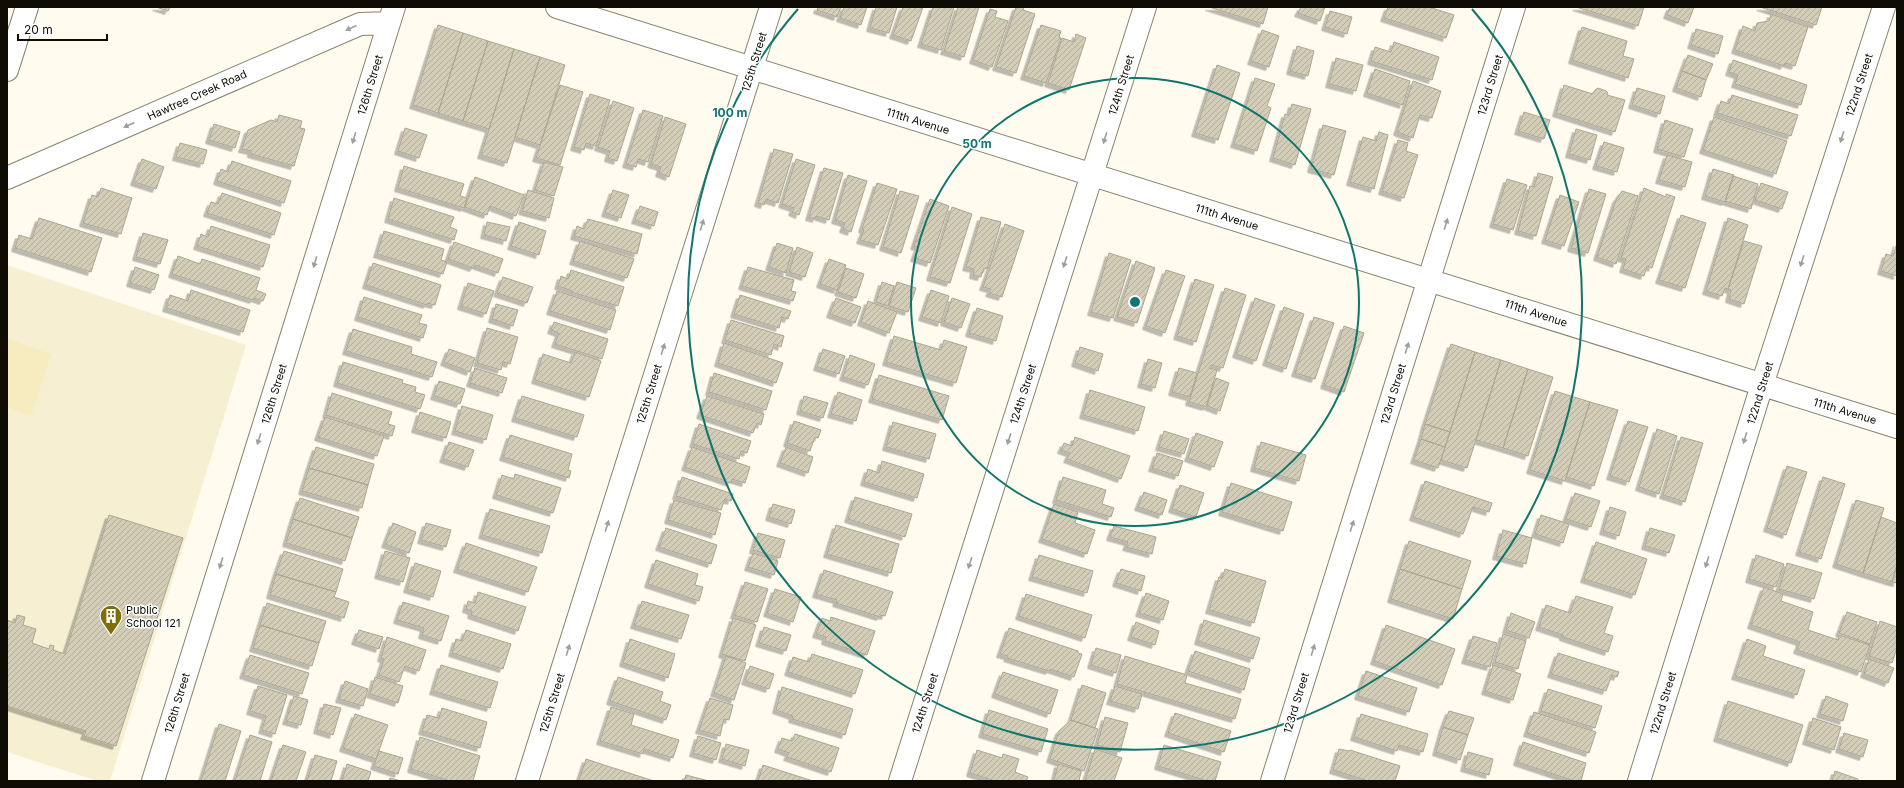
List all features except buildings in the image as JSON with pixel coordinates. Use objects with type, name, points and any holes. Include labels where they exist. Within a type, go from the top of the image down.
[{"type":"street","points":[[7,70],[27,7]]},
{"type":"street","name":"111th Avenue","points":[[557,7],[1093,176],[1429,279],[1897,427]]},
{"type":"street","name":"125th Street","points":[[527,781],[771,7]]},
{"type":"street","name":"124th Street","points":[[900,781],[1093,176],[1145,7]]},
{"type":"street","name":"123rd Street","points":[[1272,781],[1514,7]]},
{"type":"street","name":"122nd Street","points":[[1639,781],[1762,385],[1884,7]]},
{"type":"street","name":"Hawtree Creek Road","points":[[7,178],[360,24],[392,15]]},
{"type":"street","name":"126th Street","points":[[153,781],[392,15]]},
{"type":"shaded area","points":[[7,265],[246,345],[110,781],[98,781],[7,752]]},
{"type":"shaded area","points":[[7,339],[51,354],[31,416],[7,408]]},
{"type":"place","name":"Public School 121","points":[[111,636]]}]
